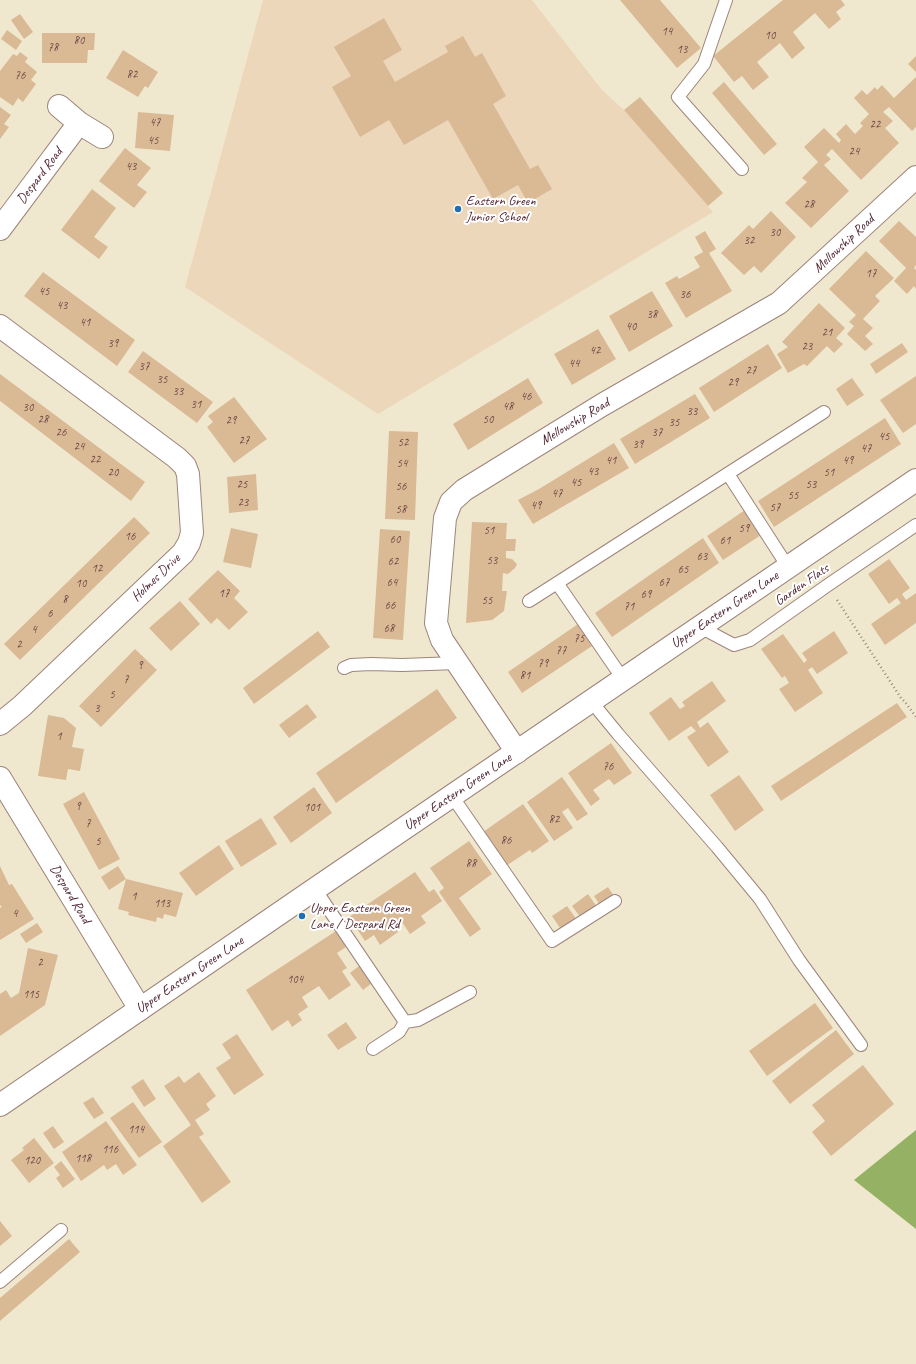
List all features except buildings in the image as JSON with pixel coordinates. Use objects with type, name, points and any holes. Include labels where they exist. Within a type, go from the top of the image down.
[{"type":"street","points":[[59,106],[79,123],[102,137]]},
{"type":"street","name":"Despard Road","points":[[0,230],[79,123]]},
{"type":"street","name":"Mellowship Road","points":[[517,752],[442,640],[436,623],[445,518],[451,502],[464,490],[602,405],[779,303],[916,177]]},
{"type":"street","name":"Holmes Drive","points":[[0,326],[177,458],[185,466],[188,474],[192,533],[189,543],[183,553],[22,706],[0,724]]},
{"type":"street","name":"Upper Eastern Green Lane","points":[[0,1105],[623,679],[916,481]]},
{"type":"street","name":"Despard Road","points":[[0,778],[140,1009]]},
{"type":"lane","points":[[726,0],[704,64],[678,97],[742,169]]},
{"type":"lane","points":[[529,601],[824,412]]},
{"type":"lane","points":[[728,474],[788,567]]},
{"type":"lane","name":"Garden Flats","points":[[700,627],[734,645],[750,640],[916,525]]},
{"type":"lane","points":[[557,583],[623,679]]},
{"type":"lane","points":[[344,668],[351,665],[371,664],[402,665],[457,663]]},
{"type":"lane","points":[[591,701],[760,899],[799,960],[861,1045]]},
{"type":"lane","points":[[452,796],[552,942],[615,901]]},
{"type":"lane","points":[[315,890],[405,1022]]},
{"type":"lane","points":[[405,1022],[418,1020],[470,992]]},
{"type":"lane","points":[[373,1049],[400,1032],[405,1022]]},
{"type":"lane","points":[[0,1282],[61,1230]]},
{"type":"path","points":[[828,585],[901,698],[916,717]]},
{"type":"shaded area","name":"Eastern Green Junior School","points":[[263,0],[532,0],[602,90],[624,110],[713,212],[378,414],[185,287]]},
{"type":"green space","points":[[916,1130],[916,1229],[854,1180]]},
{"type":"place","name":"Eastern Green Junior School","points":[[458,209]]},
{"type":"place","name":"Upper Eastern Green Lane / Despard Rd","points":[[302,916]]}]
